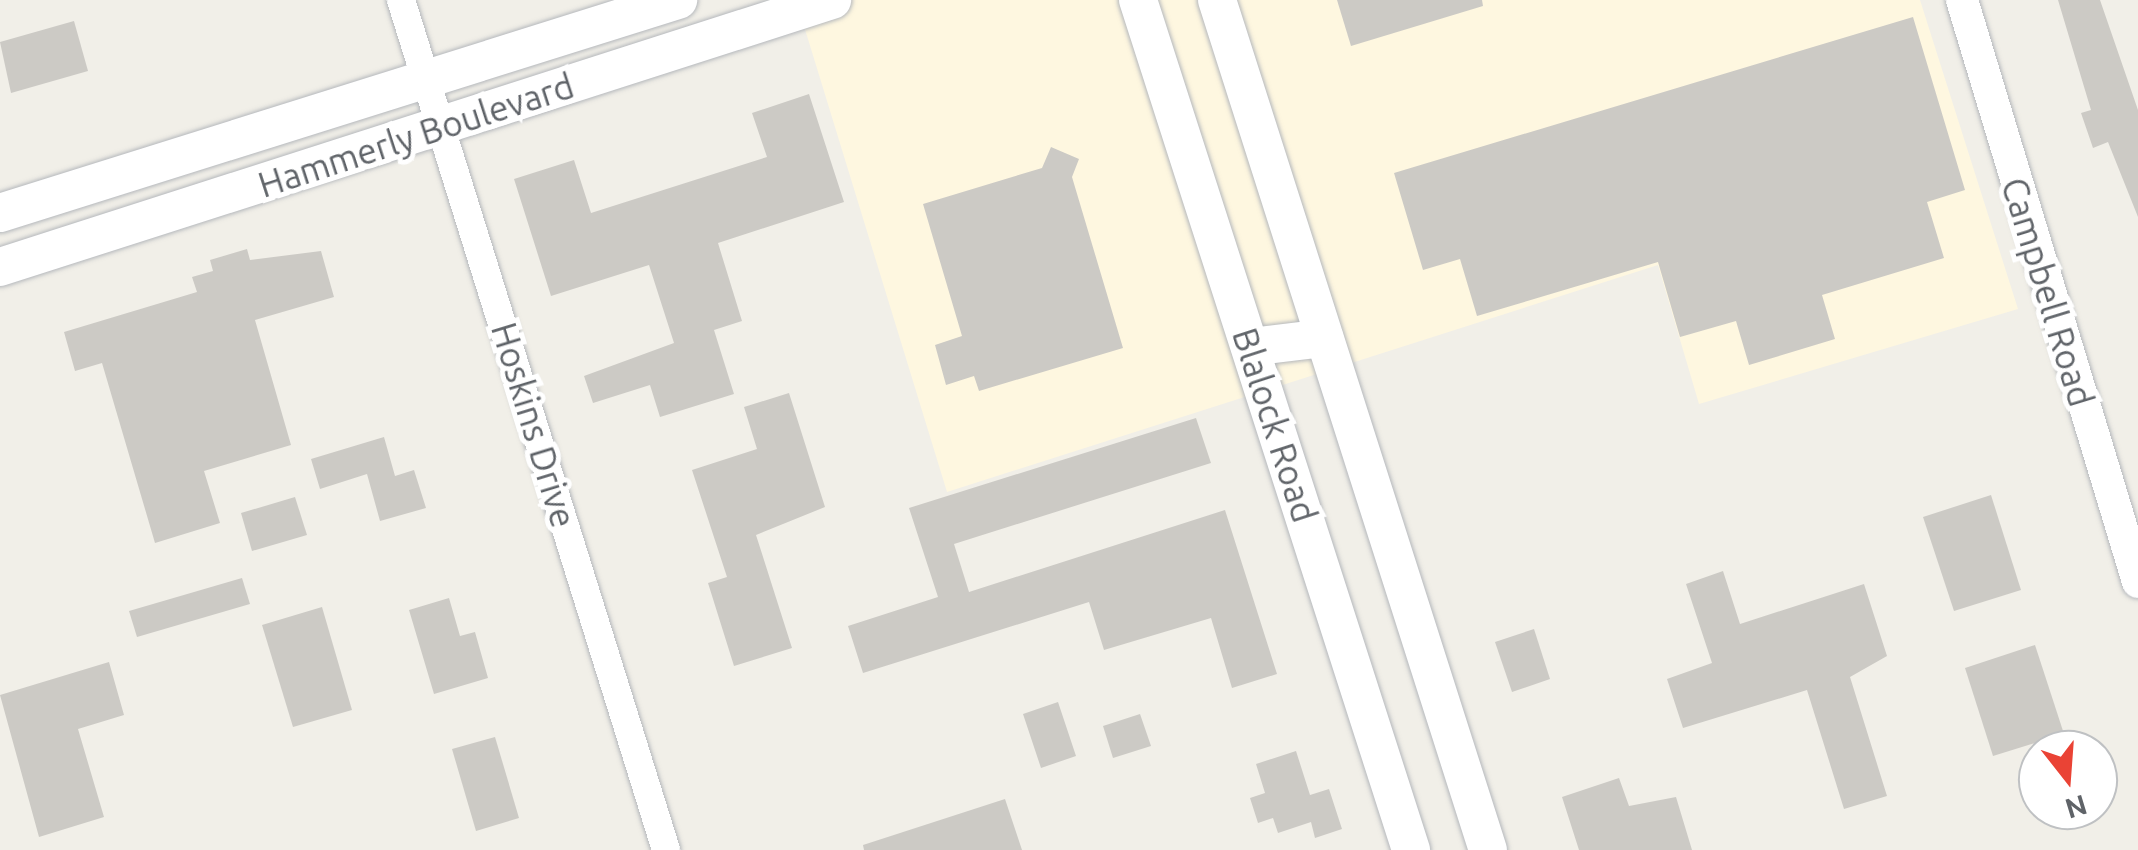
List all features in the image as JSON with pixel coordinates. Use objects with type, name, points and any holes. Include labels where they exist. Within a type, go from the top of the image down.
[{"type":"main road","name":"Hammerly Boulevard","points":[[0,213],[678,0]]},
{"type":"main road","name":"Hammerly Boulevard","points":[[0,267],[832,0]]},
{"type":"main road","name":"Blalock Road","points":[[1138,0],[1411,850]]},
{"type":"main road","points":[[1217,0],[1488,850]]},
{"type":"main road","points":[[1250,347],[1324,338]]},
{"type":"street","name":"Hoskins Drive","points":[[401,0],[666,850]]},
{"type":"street","name":"Campbell Road","points":[[1962,0],[2138,582]]},
{"type":"shaded area","points":[[796,0],[1920,0],[2018,309],[1699,404],[1658,265],[947,492]]},
{"type":"building","points":[[1337,0],[1482,0],[1483,6],[1351,46]]},
{"type":"building","points":[[2058,0],[2100,0],[2138,110],[2138,217],[2108,142],[2093,148],[2081,113],[2091,110]]},
{"type":"building","points":[[1913,17],[1965,190],[1927,202],[1944,258],[1822,295],[1835,339],[1749,365],[1736,321],[1680,337],[1658,262],[1477,316],[1460,259],[1423,270],[1394,173]]},
{"type":"building","points":[[74,21],[88,71],[11,93],[0,42]]},
{"type":"building","points":[[809,94],[844,202],[718,243],[742,321],[714,330],[734,394],[660,417],[650,385],[593,403],[584,376],[674,343],[649,265],[551,296],[514,179],[574,160],[591,213],[767,157],[752,113]]},
{"type":"building","points":[[1051,147],[1079,159],[1072,177],[1123,348],[979,391],[974,376],[946,385],[935,345],[962,336],[923,204],[1042,168]]},
{"type":"building","points":[[247,249],[250,260],[321,251],[334,297],[255,320],[291,445],[204,471],[220,523],[155,543],[102,363],[75,371],[64,332],[197,292],[192,277],[213,271],[210,260]]},
{"type":"building","points":[[789,393],[825,507],[756,535],[792,648],[734,666],[708,583],[727,577],[692,470],[757,449],[744,407]]},
{"type":"building","points":[[1196,418],[1211,463],[954,544],[969,592],[1225,510],[1277,674],[1232,688],[1211,618],[1104,650],[1089,602],[863,673],[848,626],[938,597],[909,508]]},
{"type":"building","points":[[384,437],[395,476],[414,470],[426,508],[380,521],[367,474],[320,489],[311,459]]},
{"type":"building","points":[[1991,495],[2021,590],[1954,611],[1923,517]]},
{"type":"building","points":[[295,497],[307,535],[252,551],[241,513]]},
{"type":"building","points":[[1723,571],[1740,624],[1864,584],[1887,656],[1850,677],[1887,796],[1844,809],[1807,690],[1683,728],[1667,679],[1712,663],[1686,584]]},
{"type":"building","points":[[242,578],[250,604],[137,637],[129,611]]},
{"type":"building","points":[[449,598],[460,636],[475,632],[488,678],[434,694],[409,610]]},
{"type":"building","points":[[322,607],[352,710],[293,727],[262,625]]},
{"type":"building","points":[[1534,629],[1550,679],[1512,692],[1495,642]]},
{"type":"building","points":[[2035,645],[2063,730],[2018,730],[2018,748],[1993,756],[1965,668]]},
{"type":"building","points":[[109,662],[124,715],[78,729],[104,817],[39,837],[0,695]]},
{"type":"building","points":[[1058,702],[1076,756],[1041,768],[1023,714]]},
{"type":"building","points":[[1140,714],[1151,746],[1113,758],[1103,726]]},
{"type":"building","points":[[495,737],[519,818],[476,831],[452,749]]},
{"type":"building","points":[[1296,751],[1310,795],[1329,789],[1342,829],[1315,838],[1311,822],[1278,833],[1273,818],[1258,823],[1250,798],[1265,793],[1256,764]]},
{"type":"building","points":[[1619,778],[1629,806],[1676,797],[1692,850],[1579,850],[1562,797]]},
{"type":"building","points":[[1005,799],[1022,850],[864,850],[863,845]]}]
